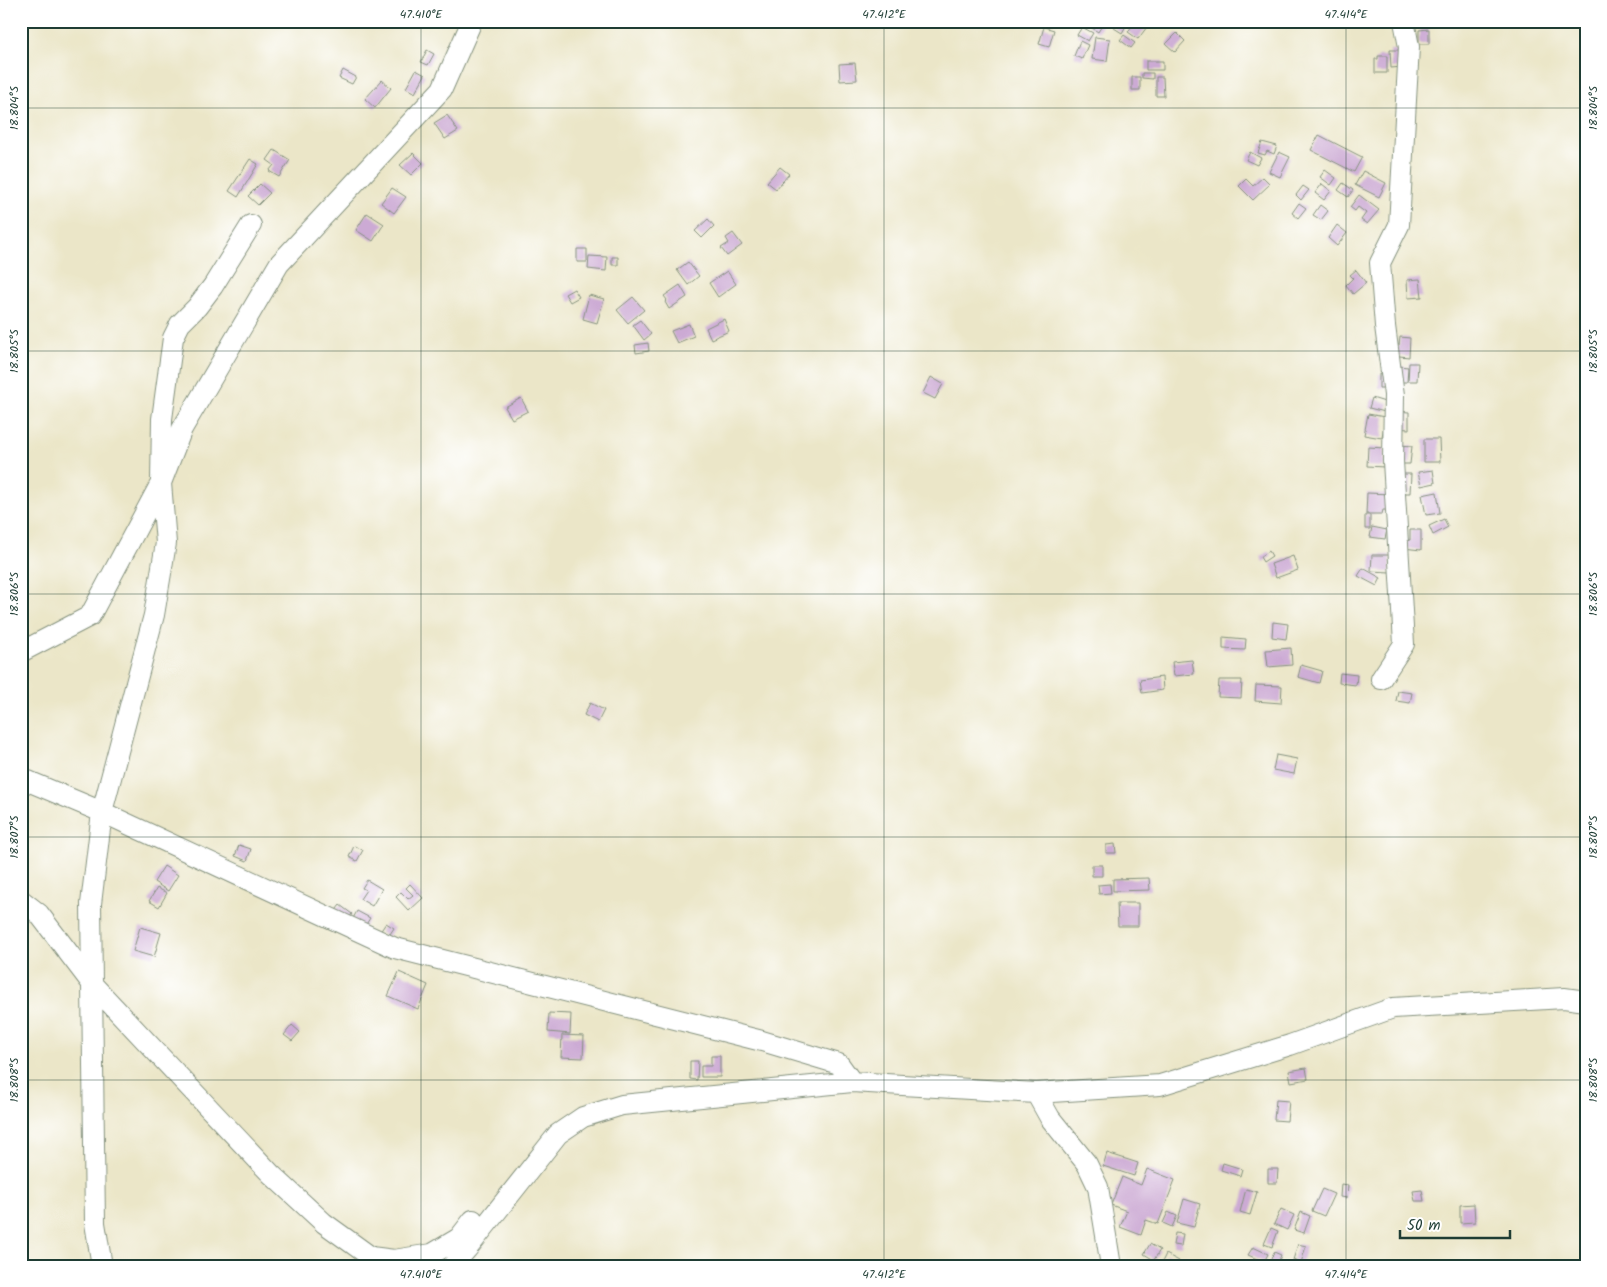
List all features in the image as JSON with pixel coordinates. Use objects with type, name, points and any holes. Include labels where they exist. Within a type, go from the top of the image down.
[{"type":"street","points":[[21,652],[90,616],[161,483],[182,429],[279,264],[442,89],[472,21]]},
{"type":"street","points":[[1380,679],[1404,644],[1392,461],[1394,395],[1385,326],[1380,263],[1400,225],[1408,48],[1404,21]]},
{"type":"street","points":[[102,1266],[95,1223],[91,904],[102,812],[155,606],[166,543],[161,483],[162,419],[173,338],[180,324],[214,286],[251,225]]},
{"type":"street","points":[[21,778],[102,812],[395,948],[771,1043],[840,1064],[852,1082]]},
{"type":"street","points":[[21,900],[39,914],[93,985],[271,1174],[324,1223],[371,1257],[394,1260],[432,1254],[459,1238],[512,1171],[536,1146],[583,1117],[622,1106],[852,1082],[1036,1093],[1160,1085],[1290,1044],[1394,1008],[1564,998],[1586,1001]]},
{"type":"street","points":[[1036,1093],[1050,1118],[1087,1164],[1098,1187],[1111,1266]]},
{"type":"street","points":[[452,1266],[558,1134]]},
{"type":"building","points":[[1092,21],[1105,21],[1098,32],[1089,26]]},
{"type":"building","points":[[1118,21],[1127,24],[1122,33],[1114,28]]},
{"type":"building","points":[[1135,21],[1140,21],[1147,27],[1138,39],[1128,32]]},
{"type":"building","points":[[1044,27],[1054,30],[1049,47],[1039,44]]},
{"type":"building","points":[[1082,27],[1093,33],[1088,41],[1077,35]]},
{"type":"building","points":[[1429,29],[1429,44],[1419,44],[1419,30]]},
{"type":"building","points":[[1177,33],[1185,41],[1175,52],[1166,44]]},
{"type":"building","points":[[1124,35],[1135,43],[1131,48],[1120,40]]},
{"type":"building","points":[[1095,37],[1110,39],[1107,61],[1092,59]]},
{"type":"building","points":[[1080,41],[1088,45],[1082,59],[1074,56]]},
{"type":"building","points":[[427,50],[434,54],[428,65],[421,62]]},
{"type":"building","points":[[1390,50],[1401,50],[1402,67],[1391,68]]},
{"type":"building","points":[[1378,56],[1387,56],[1387,73],[1375,73],[1375,59],[1378,59]]},
{"type":"building","points":[[1146,61],[1163,61],[1163,70],[1146,70]]},
{"type":"building","points":[[855,63],[857,80],[840,81],[839,64]]},
{"type":"building","points":[[343,70],[356,77],[352,84],[339,78]]},
{"type":"building","points":[[416,70],[425,75],[415,93],[406,88]]},
{"type":"building","points":[[1142,73],[1153,73],[1153,79],[1142,78]]},
{"type":"building","points":[[1132,77],[1140,77],[1140,90],[1132,90]]},
{"type":"building","points":[[1156,77],[1163,77],[1164,96],[1156,96]]},
{"type":"building","points":[[382,80],[391,88],[375,108],[365,99]]},
{"type":"building","points":[[447,115],[458,131],[445,139],[434,123]]},
{"type":"building","points":[[1319,135],[1362,157],[1354,172],[1311,150]]},
{"type":"building","points":[[1262,142],[1277,146],[1274,154],[1267,151],[1265,155],[1258,153]]},
{"type":"building","points":[[274,150],[290,160],[279,177],[269,171],[274,165],[267,160]]},
{"type":"building","points":[[1250,152],[1261,158],[1257,165],[1246,160]]},
{"type":"building","points":[[1279,152],[1290,157],[1280,177],[1269,172]]},
{"type":"building","points":[[413,153],[423,163],[411,175],[400,165]]},
{"type":"building","points":[[250,159],[258,164],[238,197],[229,191]]},
{"type":"building","points":[[780,167],[789,174],[776,189],[767,182]]},
{"type":"building","points":[[1325,170],[1336,178],[1331,185],[1320,177]]},
{"type":"building","points":[[1363,171],[1386,183],[1379,197],[1355,185]]},
{"type":"building","points":[[1263,177],[1270,184],[1253,200],[1239,186],[1246,179],[1253,186]]},
{"type":"building","points":[[1343,183],[1353,190],[1348,197],[1338,190]]},
{"type":"building","points":[[260,184],[270,193],[258,205],[248,196]]},
{"type":"building","points":[[1322,184],[1331,191],[1324,200],[1315,193]]},
{"type":"building","points":[[1303,186],[1309,190],[1301,200],[1296,195]]},
{"type":"building","points":[[392,188],[406,197],[394,213],[381,203]]},
{"type":"building","points":[[1359,195],[1379,210],[1367,224],[1361,220],[1366,213],[1358,207],[1355,211],[1350,207]]},
{"type":"building","points":[[1299,203],[1306,208],[1298,218],[1292,213]]},
{"type":"building","points":[[1320,205],[1328,211],[1321,220],[1313,215]]},
{"type":"building","points":[[367,213],[384,224],[373,241],[356,230]]},
{"type":"building","points":[[708,219],[714,226],[702,238],[695,231]]},
{"type":"building","points":[[1337,225],[1347,233],[1337,246],[1328,238]]},
{"type":"building","points":[[733,233],[742,245],[727,256],[721,248],[729,243],[726,238]]},
{"type":"building","points":[[577,249],[587,249],[587,262],[577,262]]},
{"type":"building","points":[[589,256],[607,257],[606,271],[588,269]]},
{"type":"building","points":[[612,257],[618,257],[618,265],[612,265]]},
{"type":"building","points":[[688,262],[699,276],[688,285],[677,270]]},
{"type":"building","points":[[1356,270],[1366,283],[1353,294],[1346,285],[1353,278],[1350,275]]},
{"type":"building","points":[[727,271],[736,284],[718,297],[709,283]]},
{"type":"building","points":[[1420,279],[1422,297],[1408,298],[1407,280]]},
{"type":"building","points":[[680,285],[687,297],[669,309],[664,296]]},
{"type":"building","points":[[574,289],[579,297],[570,302],[565,294]]},
{"type":"building","points":[[589,295],[604,299],[597,323],[583,319]]},
{"type":"building","points":[[633,297],[644,310],[628,323],[617,310]]},
{"type":"building","points":[[724,319],[729,331],[711,339],[706,328]]},
{"type":"building","points":[[640,320],[651,334],[644,340],[633,325]]},
{"type":"building","points":[[689,324],[694,336],[677,343],[671,331]]},
{"type":"building","points":[[1400,337],[1410,338],[1409,357],[1390,355],[1391,345],[1399,345]]},
{"type":"building","points":[[648,343],[649,351],[636,353],[635,345]]},
{"type":"building","points":[[1409,363],[1418,363],[1417,381],[1408,381]]},
{"type":"building","points":[[1399,366],[1408,367],[1407,382],[1398,382]]},
{"type":"building","points":[[1379,374],[1388,374],[1387,388],[1379,388]]},
{"type":"building","points":[[931,377],[943,384],[935,399],[923,393]]},
{"type":"building","points":[[521,398],[528,411],[512,419],[505,407]]},
{"type":"building","points":[[1372,398],[1388,403],[1385,412],[1369,408]]},
{"type":"building","points":[[1396,411],[1409,412],[1409,429],[1395,428]]},
{"type":"building","points":[[1368,414],[1385,417],[1382,438],[1364,435]]},
{"type":"building","points":[[1424,439],[1439,439],[1440,462],[1424,462]]},
{"type":"building","points":[[1400,445],[1412,446],[1410,464],[1399,464]]},
{"type":"building","points":[[1368,447],[1385,448],[1384,467],[1367,466]]},
{"type":"building","points":[[1433,470],[1435,483],[1421,486],[1418,472]]},
{"type":"building","points":[[1399,474],[1411,474],[1410,493],[1398,493]]},
{"type":"building","points":[[1437,492],[1440,513],[1426,515],[1422,495]]},
{"type":"building","points":[[1367,493],[1391,494],[1390,510],[1383,510],[1382,514],[1366,514]]},
{"type":"building","points":[[1365,515],[1370,515],[1370,529],[1365,529]]},
{"type":"building","points":[[1444,519],[1448,527],[1433,535],[1429,526]]},
{"type":"building","points":[[1372,527],[1387,530],[1385,539],[1370,537]]},
{"type":"building","points":[[1410,530],[1421,530],[1421,550],[1403,548],[1403,540],[1410,540]]},
{"type":"building","points":[[1269,551],[1272,556],[1263,562],[1260,557]]},
{"type":"building","points":[[1372,555],[1390,555],[1390,572],[1371,571]]},
{"type":"building","points":[[1293,556],[1298,570],[1276,578],[1271,564]]},
{"type":"building","points":[[1363,568],[1381,578],[1377,586],[1358,576]]},
{"type":"building","points":[[1273,622],[1288,624],[1286,639],[1272,637]]},
{"type":"building","points":[[1223,637],[1246,639],[1245,650],[1223,649]]},
{"type":"building","points":[[1291,648],[1292,665],[1268,667],[1266,650]]},
{"type":"building","points":[[1192,660],[1194,674],[1174,676],[1172,662]]},
{"type":"building","points":[[1301,665],[1322,671],[1319,683],[1298,677]]},
{"type":"building","points":[[1340,673],[1357,675],[1356,685],[1339,683]]},
{"type":"building","points":[[1162,677],[1163,690],[1142,693],[1140,680]]},
{"type":"building","points":[[1219,680],[1242,680],[1241,698],[1218,697]]},
{"type":"building","points":[[1256,685],[1282,686],[1281,703],[1255,701]]},
{"type":"building","points":[[1398,691],[1412,693],[1410,703],[1396,701]]},
{"type":"building","points":[[590,703],[604,710],[598,722],[584,715]]},
{"type":"building","points":[[1276,755],[1297,759],[1294,774],[1273,770]]},
{"type":"building","points":[[1115,844],[1116,853],[1106,853],[1106,845]]},
{"type":"building","points":[[239,845],[251,849],[247,861],[235,856]]},
{"type":"building","points":[[354,846],[363,850],[357,861],[349,857]]},
{"type":"building","points":[[1092,865],[1102,865],[1102,876],[1092,876]]},
{"type":"building","points":[[164,866],[178,875],[168,891],[154,882]]},
{"type":"building","points":[[1149,878],[1150,890],[1113,891],[1113,879]]},
{"type":"building","points":[[367,880],[382,889],[372,906],[360,899],[366,890],[362,888]]},
{"type":"building","points":[[410,884],[423,898],[409,911],[396,897],[401,892],[408,899],[413,895],[406,888]]},
{"type":"building","points":[[1110,884],[1111,893],[1099,894],[1098,885]]},
{"type":"building","points":[[157,888],[167,893],[159,907],[149,901]]},
{"type":"building","points":[[1117,903],[1138,903],[1138,926],[1118,926]]},
{"type":"building","points":[[340,905],[352,914],[345,923],[333,914]]},
{"type":"building","points":[[357,911],[370,918],[362,931],[350,924]]},
{"type":"building","points":[[386,923],[394,928],[388,937],[380,932]]},
{"type":"building","points":[[140,927],[161,933],[154,957],[133,951]]},
{"type":"building","points":[[399,972],[428,985],[418,1009],[388,996]]},
{"type":"building","points":[[549,1013],[571,1014],[570,1034],[548,1032]]},
{"type":"building","points":[[292,1025],[300,1032],[292,1041],[284,1035]]},
{"type":"building","points":[[562,1035],[584,1036],[583,1058],[561,1057]]},
{"type":"building","points":[[711,1056],[720,1056],[720,1077],[701,1077],[701,1066],[711,1066]]},
{"type":"building","points":[[690,1061],[698,1061],[697,1080],[690,1079]]},
{"type":"building","points":[[1306,1068],[1308,1079],[1291,1082],[1289,1071]]},
{"type":"building","points":[[1276,1100],[1289,1101],[1287,1121],[1274,1120]]},
{"type":"building","points":[[1107,1153],[1138,1163],[1134,1176],[1103,1166]]},
{"type":"building","points":[[1223,1163],[1242,1169],[1240,1176],[1221,1170]]},
{"type":"building","points":[[1147,1169],[1175,1180],[1158,1224],[1146,1220],[1141,1235],[1120,1227],[1127,1211],[1111,1205],[1122,1177],[1141,1185]]},
{"type":"building","points":[[1268,1169],[1278,1169],[1277,1183],[1268,1183]]},
{"type":"building","points":[[1341,1184],[1348,1185],[1347,1198],[1340,1197]]},
{"type":"building","points":[[1246,1189],[1257,1192],[1250,1215],[1240,1212]]},
{"type":"building","points":[[1322,1189],[1334,1194],[1324,1216],[1312,1211]]},
{"type":"building","points":[[1422,1190],[1424,1201],[1415,1201],[1413,1191]]},
{"type":"building","points":[[1184,1199],[1200,1204],[1194,1227],[1177,1223]]},
{"type":"building","points":[[1474,1204],[1475,1222],[1460,1223],[1460,1205]]},
{"type":"building","points":[[1281,1209],[1294,1215],[1287,1230],[1274,1224]]},
{"type":"building","points":[[1168,1212],[1177,1216],[1172,1227],[1163,1223]]},
{"type":"building","points":[[1301,1212],[1310,1216],[1304,1233],[1294,1230]]},
{"type":"building","points":[[1271,1228],[1278,1231],[1272,1247],[1264,1244]]},
{"type":"building","points":[[1175,1233],[1183,1234],[1181,1246],[1173,1245]]},
{"type":"building","points":[[1150,1244],[1160,1250],[1154,1260],[1144,1254]]},
{"type":"building","points":[[1298,1244],[1306,1246],[1301,1263],[1293,1260]]},
{"type":"building","points":[[1253,1247],[1268,1254],[1264,1262],[1248,1255]]},
{"type":"building","points":[[1274,1252],[1281,1255],[1277,1266],[1268,1266]]},
{"type":"building","points":[[1166,1254],[1179,1261],[1176,1266],[1164,1266],[1161,1264]]}]
